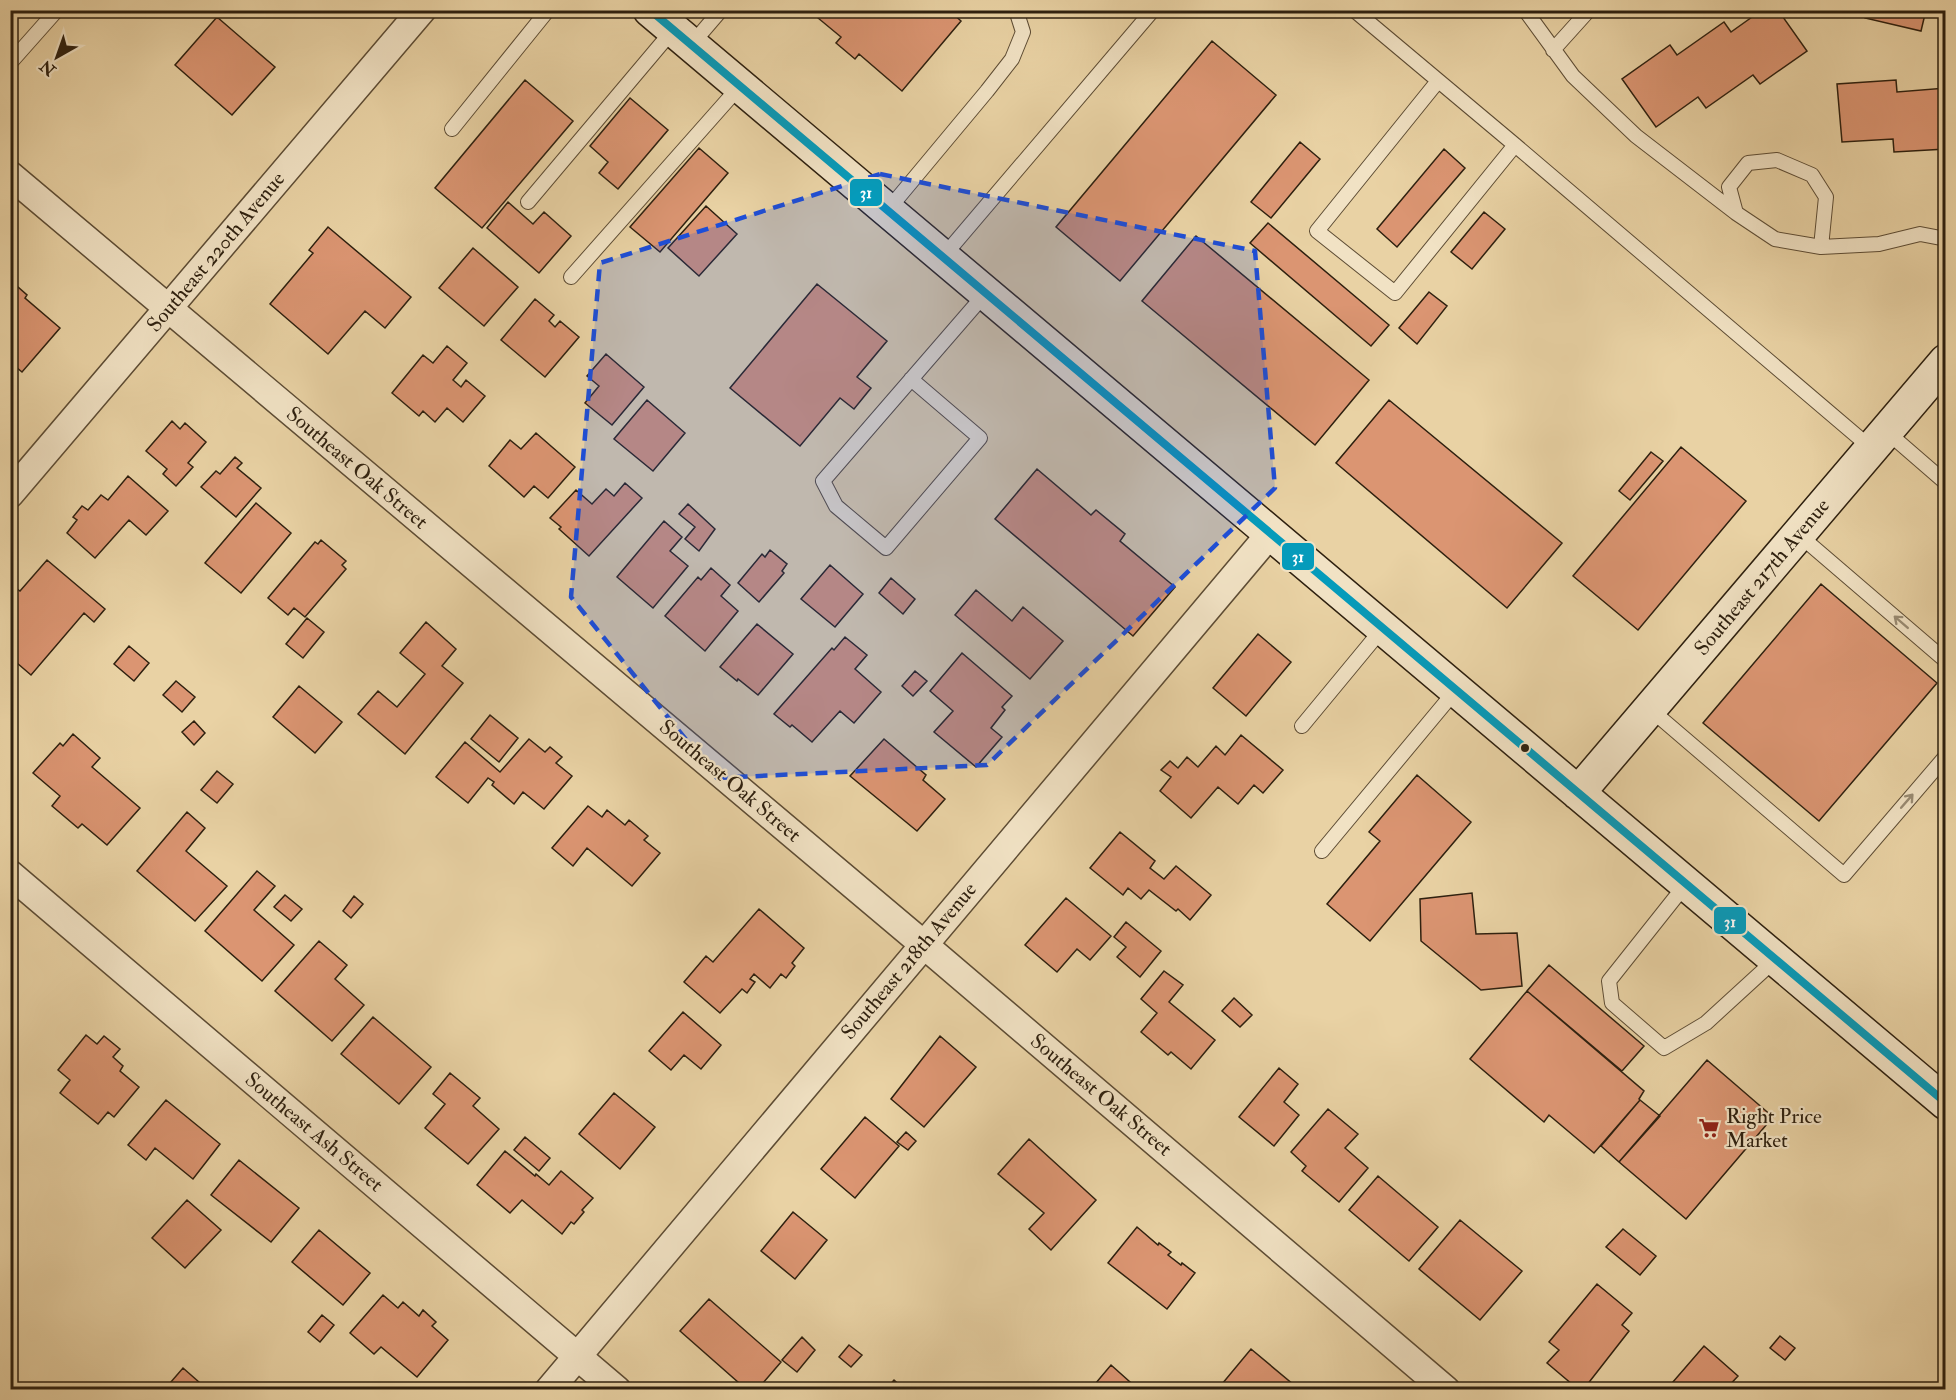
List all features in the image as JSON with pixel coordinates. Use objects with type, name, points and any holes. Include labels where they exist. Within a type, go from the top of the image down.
[{"type":"main road","points":[[671,28],[1946,1103]]},
{"type":"main road","name":"Southeast 217th Avenue","points":[[1578,793],[1946,360]]},
{"type":"street","name":"Southeast 220th Avenue","points":[[10,494],[422,10]]},
{"type":"street","name":"Southeast Oak Street","points":[[10,175],[923,944],[1446,1389]]},
{"type":"street","name":"Southeast 218th Avenue","points":[[549,1389],[1270,534]]},
{"type":"street","name":"Southeast Ash Street","points":[[10,874],[617,1389]]},
{"type":"lane","points":[[10,63],[57,10]]},
{"type":"lane","points":[[452,129],[548,10]]},
{"type":"lane","points":[[528,202],[671,28],[721,10]]},
{"type":"lane","points":[[887,211],[1012,59],[1023,32],[1016,10]]},
{"type":"lane","points":[[942,258],[1153,10]]},
{"type":"lane","points":[[1354,10],[1515,145],[1878,440],[1946,483]]},
{"type":"lane","points":[[1525,10],[1573,76],[1636,136],[1736,213],[1775,239],[1821,247],[1879,244],[1920,234],[1946,239]]},
{"type":"lane","points":[[1553,50],[1589,10]]},
{"type":"lane","points":[[1438,81],[1317,231],[1395,293],[1515,145]]},
{"type":"lane","points":[[571,277],[740,86]]},
{"type":"lane","points":[[1736,213],[1729,187],[1748,163],[1777,160],[1812,175],[1826,197],[1821,247]]},
{"type":"lane","points":[[911,379],[980,438],[886,548],[836,506],[823,481],[911,379],[985,294]]},
{"type":"lane","points":[[1798,534],[1946,661]]},
{"type":"lane","points":[[1302,726],[1383,628]]},
{"type":"lane","points":[[1322,851],[1456,690]]},
{"type":"lane","points":[[1650,710],[1844,875],[1946,756]]},
{"type":"lane","points":[[1686,884],[1609,981],[1612,1003],[1655,1040],[1664,1047],[1706,1023],[1776,959]]},
{"type":"highlighted area","points":[[880,174],[1255,251],[1275,488],[987,765],[717,778],[571,597],[600,263]]},
{"type":"building","points":[[824,10],[949,10],[961,21],[902,91],[859,54],[855,59],[836,43],[841,37],[818,18]]},
{"type":"building","points":[[1762,10],[1778,10],[1807,51],[1760,84],[1753,75],[1706,108],[1698,97],[1656,127],[1622,79],[1670,45],[1677,55],[1724,22],[1731,32]]},
{"type":"building","points":[[1866,10],[1926,10],[1921,31],[1865,18]]},
{"type":"building","points":[[217,17],[275,67],[232,115],[175,65]]},
{"type":"building","points":[[1212,41],[1276,95],[1120,281],[1056,227]]},
{"type":"building","points":[[525,80],[573,121],[482,228],[435,188]]},
{"type":"building","points":[[1896,80],[1897,92],[1946,88],[1946,149],[1894,152],[1893,139],[1842,142],[1837,84]]},
{"type":"building","points":[[630,98],[668,130],[618,189],[599,173],[608,162],[590,146]]},
{"type":"building","points":[[1300,142],[1320,159],[1271,218],[1251,202]]},
{"type":"building","points":[[699,148],[728,173],[660,252],[630,227]]},
{"type":"building","points":[[1444,149],[1465,168],[1397,247],[1377,229]]},
{"type":"building","points":[[508,202],[533,224],[544,212],[571,236],[539,273],[487,228]]},
{"type":"building","points":[[706,206],[737,234],[699,276],[668,248]]},
{"type":"building","points":[[1484,212],[1505,229],[1472,269],[1451,252]]},
{"type":"building","points":[[1268,223],[1389,325],[1371,346],[1250,243]]},
{"type":"building","points":[[328,227],[411,297],[385,328],[365,311],[328,354],[270,304],[313,253],[309,250]]},
{"type":"building","points":[[1196,236],[1369,380],[1315,445],[1142,301]]},
{"type":"building","points":[[473,248],[518,287],[484,326],[439,288]]},
{"type":"building","points":[[10,280],[27,295],[25,298],[60,328],[22,372],[10,362]]},
{"type":"building","points":[[817,284],[887,341],[857,377],[871,388],[854,409],[840,398],[800,446],[730,388]]},
{"type":"building","points":[[1429,292],[1447,306],[1417,344],[1399,328]]},
{"type":"building","points":[[535,299],[554,315],[549,321],[555,327],[560,321],[579,337],[545,377],[501,340]]},
{"type":"building","points":[[447,346],[467,363],[453,380],[461,387],[466,380],[485,396],[463,422],[447,408],[435,422],[423,411],[419,416],[392,393],[423,355],[433,363]]},
{"type":"building","points":[[606,354],[644,387],[612,425],[585,403],[599,386],[587,376]]},
{"type":"building","points":[[647,400],[685,433],[653,471],[614,439]]},
{"type":"building","points":[[1389,400],[1562,543],[1507,608],[1336,463]]},
{"type":"building","points":[[172,421],[180,429],[185,423],[206,442],[188,463],[193,467],[176,486],[163,474],[167,469],[146,451]]},
{"type":"building","points":[[536,433],[575,467],[548,498],[534,486],[524,497],[489,466],[510,440],[521,449]]},
{"type":"building","points":[[1681,447],[1746,501],[1638,630],[1573,576]]},
{"type":"building","points":[[1651,452],[1663,461],[1630,500],[1619,491]]},
{"type":"building","points":[[235,457],[242,463],[237,468],[261,488],[236,517],[201,487],[216,471],[220,474]]},
{"type":"building","points":[[1037,469],[1091,515],[1096,510],[1125,534],[1120,541],[1175,587],[1133,636],[995,519]]},
{"type":"building","points":[[128,476],[168,511],[146,535],[129,520],[95,558],[67,533],[77,520],[73,517],[82,506],[88,510],[101,495],[108,500]]},
{"type":"building","points":[[625,483],[642,498],[589,556],[550,518],[576,490],[592,504],[606,489],[614,496]]},
{"type":"building","points":[[256,503],[291,533],[241,593],[205,563]]},
{"type":"building","points":[[688,504],[715,529],[699,551],[685,539],[695,527],[679,514]]},
{"type":"building","points":[[664,521],[682,537],[670,551],[688,566],[653,608],[617,577]]},
{"type":"building","points":[[321,540],[346,561],[342,565],[346,569],[305,617],[294,608],[288,615],[268,598],[315,542],[318,544]]},
{"type":"building","points":[[770,550],[787,564],[782,571],[784,573],[759,602],[738,583],[762,554],[765,557]]},
{"type":"building","points":[[47,560],[105,609],[94,622],[84,613],[31,675],[10,657],[10,596],[17,589],[20,591]]},
{"type":"building","points":[[830,565],[863,594],[835,627],[801,599]]},
{"type":"building","points":[[711,568],[730,585],[721,596],[738,611],[705,651],[665,616],[698,577],[701,580]]},
{"type":"building","points":[[891,578],[915,599],[903,614],[879,593]]},
{"type":"building","points":[[1821,584],[1937,683],[1819,821],[1703,723]]},
{"type":"building","points":[[976,590],[1012,621],[1023,607],[1063,641],[1030,679],[955,615]]},
{"type":"building","points":[[307,618],[324,632],[303,658],[286,644]]},
{"type":"building","points":[[426,622],[456,649],[442,666],[463,683],[405,754],[358,714],[378,691],[397,707],[425,674],[400,653]]},
{"type":"building","points":[[757,624],[793,654],[758,695],[720,667]]},
{"type":"building","points":[[1258,634],[1291,662],[1246,716],[1213,688]]},
{"type":"building","points":[[845,637],[867,655],[855,669],[881,692],[854,723],[840,711],[812,742],[792,725],[790,727],[774,714],[832,648],[834,650]]},
{"type":"building","points":[[129,646],[149,663],[134,681],[114,664]]},
{"type":"building","points":[[962,653],[1012,696],[1002,707],[1005,710],[991,728],[1002,737],[976,767],[934,732],[953,711],[930,691]]},
{"type":"building","points":[[915,671],[927,681],[913,696],[902,686]]},
{"type":"building","points":[[176,681],[195,697],[182,712],[163,695]]},
{"type":"building","points":[[299,686],[342,722],[315,753],[273,717]]},
{"type":"building","points":[[490,715],[518,738],[499,762],[471,739]]},
{"type":"building","points":[[194,721],[205,733],[194,745],[182,732]]},
{"type":"building","points":[[73,734],[100,758],[92,767],[140,808],[107,845],[82,824],[78,828],[52,806],[60,796],[33,773],[60,743],[63,746]]},
{"type":"building","points":[[1241,735],[1283,770],[1263,793],[1254,785],[1238,804],[1218,787],[1191,818],[1160,791],[1171,777],[1161,770],[1170,761],[1178,768],[1187,757],[1198,767],[1216,746],[1225,755]]},
{"type":"building","points":[[529,739],[545,752],[550,747],[562,757],[556,763],[572,776],[544,809],[523,792],[514,804],[492,785],[494,782],[488,778],[468,803],[436,777],[465,742],[500,772]]},
{"type":"building","points":[[884,739],[926,775],[923,780],[945,799],[917,831],[850,776]]},
{"type":"building","points":[[217,771],[233,784],[217,803],[201,790]]},
{"type":"building","points":[[1417,775],[1471,822],[1370,941],[1327,904],[1380,841],[1369,832]]},
{"type":"building","points":[[588,806],[602,817],[607,810],[625,825],[629,820],[648,836],[644,840],[660,853],[632,886],[587,848],[573,866],[552,848]]},
{"type":"building","points":[[187,812],[205,828],[186,851],[227,886],[195,921],[137,871]]},
{"type":"building","points":[[1120,832],[1155,861],[1150,868],[1164,879],[1176,866],[1211,895],[1190,920],[1149,890],[1141,899],[1128,888],[1123,895],[1090,868]]},
{"type":"building","points":[[257,871],[275,886],[254,910],[294,945],[262,981],[205,931]]},
{"type":"building","points":[[1472,893],[1476,934],[1517,933],[1522,986],[1481,990],[1421,941],[1420,899]]},
{"type":"building","points":[[285,895],[302,909],[291,921],[274,907]]},
{"type":"building","points":[[354,896],[363,904],[351,918],[343,911]]},
{"type":"building","points":[[1066,898],[1111,936],[1090,960],[1077,949],[1057,972],[1025,945]]},
{"type":"building","points":[[759,909],[804,948],[792,963],[795,966],[786,978],[781,974],[770,988],[754,974],[750,979],[755,982],[747,993],[742,989],[720,1013],[684,982],[706,956],[713,962]]},
{"type":"building","points":[[1126,922],[1161,951],[1140,977],[1117,957],[1126,947],[1114,937]]},
{"type":"building","points":[[319,941],[347,965],[335,979],[364,1005],[332,1041],[275,991]]},
{"type":"building","points":[[1549,965],[1644,1046],[1622,1071],[1527,991]]},
{"type":"building","points":[[1164,971],[1183,985],[1169,1002],[1215,1040],[1191,1069],[1171,1052],[1168,1055],[1141,1032],[1157,1013],[1141,999]]},
{"type":"building","points":[[1527,991],[1644,1091],[1640,1100],[1594,1153],[1549,1115],[1544,1122],[1470,1059]]},
{"type":"building","points":[[1234,998],[1252,1015],[1240,1027],[1222,1011]]},
{"type":"building","points":[[683,1012],[721,1045],[701,1069],[684,1055],[671,1070],[649,1051]]},
{"type":"building","points":[[373,1017],[431,1067],[399,1104],[341,1054]]},
{"type":"building","points":[[86,1035],[97,1044],[104,1036],[120,1049],[113,1057],[123,1066],[120,1071],[139,1087],[114,1117],[108,1112],[98,1124],[60,1093],[70,1080],[58,1070]]},
{"type":"building","points":[[940,1036],[976,1067],[924,1127],[891,1099]]},
{"type":"building","points":[[1707,1060],[1773,1117],[1686,1219],[1619,1162]]},
{"type":"building","points":[[1279,1068],[1298,1084],[1284,1102],[1299,1115],[1274,1146],[1239,1117]]},
{"type":"building","points":[[450,1073],[480,1098],[473,1106],[499,1129],[468,1164],[425,1128],[445,1104],[433,1094]]},
{"type":"building","points":[[614,1093],[655,1127],[620,1169],[579,1134]]},
{"type":"building","points":[[166,1100],[220,1144],[193,1179],[155,1148],[146,1160],[128,1145]]},
{"type":"building","points":[[1640,1100],[1660,1116],[1619,1162],[1601,1146]]},
{"type":"building","points":[[1328,1109],[1358,1134],[1345,1148],[1368,1168],[1339,1202],[1302,1171],[1306,1166],[1291,1152]]},
{"type":"building","points":[[865,1117],[899,1146],[855,1198],[821,1169]]},
{"type":"building","points":[[906,1132],[916,1141],[908,1150],[897,1142]]},
{"type":"building","points":[[525,1137],[550,1158],[539,1171],[514,1150]]},
{"type":"building","points":[[1029,1139],[1096,1200],[1051,1250],[1029,1229],[1044,1213],[998,1174]]},
{"type":"building","points":[[505,1151],[549,1185],[561,1171],[593,1198],[582,1210],[584,1212],[574,1224],[571,1222],[562,1234],[522,1200],[510,1213],[477,1185]]},
{"type":"building","points":[[239,1160],[299,1208],[271,1242],[211,1195]]},
{"type":"building","points":[[1378,1176],[1438,1227],[1409,1261],[1349,1210]]},
{"type":"building","points":[[187,1200],[221,1230],[185,1268],[152,1238]]},
{"type":"building","points":[[793,1212],[827,1240],[795,1279],[761,1251]]},
{"type":"building","points":[[1460,1220],[1522,1271],[1480,1320],[1419,1269]]},
{"type":"building","points":[[1137,1227],[1158,1245],[1159,1243],[1171,1252],[1168,1255],[1195,1273],[1167,1309],[1108,1263]]},
{"type":"building","points":[[1623,1229],[1656,1256],[1640,1275],[1606,1247]]},
{"type":"building","points":[[319,1230],[370,1273],[343,1305],[292,1262]]},
{"type":"building","points":[[1597,1284],[1632,1313],[1622,1325],[1629,1331],[1583,1390],[1579,1390],[1547,1363],[1559,1350],[1549,1342]]},
{"type":"building","points":[[383,1295],[398,1308],[403,1302],[419,1316],[423,1310],[436,1322],[432,1326],[448,1340],[417,1377],[381,1347],[374,1354],[350,1333]]},
{"type":"building","points":[[709,1299],[781,1362],[757,1390],[747,1390],[680,1331]]},
{"type":"building","points":[[322,1315],[334,1325],[320,1342],[308,1332]]},
{"type":"building","points":[[1780,1336],[1795,1348],[1785,1360],[1770,1348]]},
{"type":"building","points":[[802,1337],[815,1350],[797,1372],[782,1360]]},
{"type":"building","points":[[849,1345],[862,1355],[851,1367],[839,1357]]},
{"type":"building","points":[[1704,1346],[1738,1376],[1725,1390],[1666,1390]]},
{"type":"building","points":[[1251,1349],[1300,1390],[1217,1390]]},
{"type":"building","points":[[1111,1365],[1139,1390],[1090,1390]]},
{"type":"building","points":[[183,1368],[208,1390],[164,1390]]},
{"type":"building","points":[[894,1380],[905,1390],[885,1390]]},
{"type":"transit line","name":"31","points":[[650,10],[1946,1103]]},
{"type":"place","name":"Right Price Market","points":[[1709,1128]]}]
